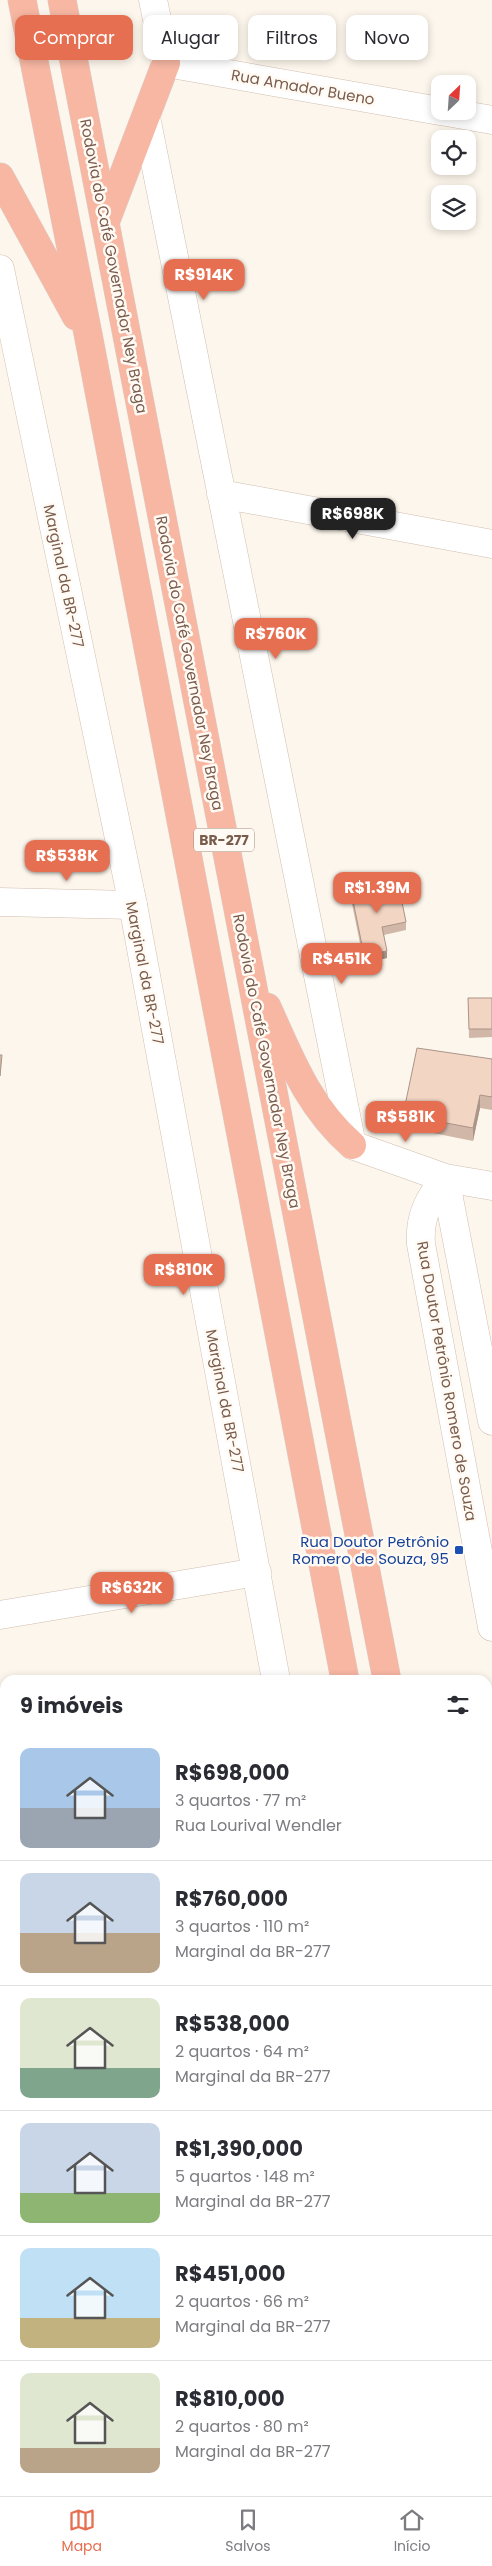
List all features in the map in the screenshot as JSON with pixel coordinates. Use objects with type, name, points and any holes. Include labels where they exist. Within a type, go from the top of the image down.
[{"type":"highway","name":"BR-277","points":[[22,0],[89,339],[344,1675]]},
{"type":"highway","name":"Rodovia do Café Governador Ney Braga","points":[[62,0],[385,1675]]},
{"type":"highway","points":[[106,223],[166,63]]},
{"type":"highway","points":[[0,177],[89,339]]},
{"type":"highway","points":[[248,964],[292,1064],[312,1100],[331,1126],[352,1145]]},
{"type":"street","points":[[153,0],[166,63]]},
{"type":"street","name":"Rua Amador Bueno","points":[[166,63],[431,109]]},
{"type":"street","points":[[146,117],[352,1145],[445,1178],[492,1186]]},
{"type":"street","name":"Rua Amador Bueno","points":[[476,117],[492,120]]},
{"type":"street","name":"Marginal da BR-277","points":[[0,269],[133,905],[275,1675]]},
{"type":"street","points":[[222,494],[492,544]]},
{"type":"street","points":[[0,902],[133,905]]},
{"type":"street","points":[[445,1178],[492,1421]]},
{"type":"street","name":"Rua Doutor Petrônio Romero de Souza","points":[[445,1178],[431,1196],[422,1213],[421,1244],[492,1627]]},
{"type":"street","points":[[0,1615],[257,1572]]},
{"type":"building","points":[[398,882],[406,922],[382,927],[387,951],[364,955],[351,891]]},
{"type":"building","points":[[468,998],[492,998],[492,1029],[469,1029]]},
{"type":"building","points":[[417,1048],[492,1059],[492,1097],[480,1095],[473,1128],[403,1115]]},
{"type":"building","points":[[0,1055],[2,1055],[0,1076]]},
{"type":"place","name":"Rua Doutor Petrônio Romero de Souza, 95","points":[[459,1550]]}]
